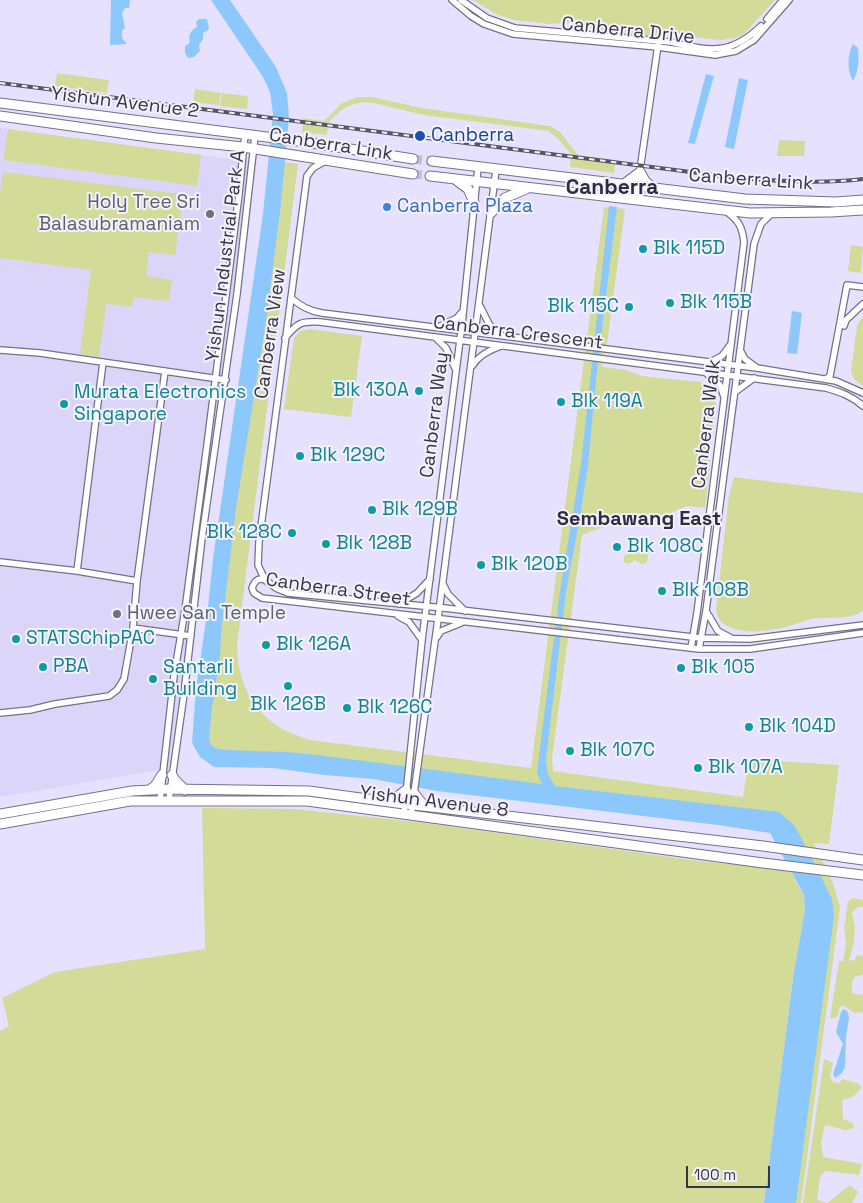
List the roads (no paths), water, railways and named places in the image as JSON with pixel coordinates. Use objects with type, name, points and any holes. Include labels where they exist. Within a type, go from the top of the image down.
[{"type":"main road","name":"Yishun Avenue 2","points":[[0,103],[245,134]]},
{"type":"main road","name":"Yishun Avenue 2","points":[[0,116],[243,148]]},
{"type":"main road","name":"Canberra Link","points":[[245,134],[413,159]]},
{"type":"main road","name":"Canberra Link","points":[[243,148],[413,174]]},
{"type":"main road","name":"Canberra Link","points":[[432,161],[745,199],[836,202],[863,200]]},
{"type":"main road","points":[[624,184],[640,172],[645,181],[654,189]]},
{"type":"main road","name":"Canberra Link","points":[[430,176],[771,214],[863,210]]},
{"type":"main road","points":[[455,179],[468,189],[474,202]]},
{"type":"main road","points":[[490,213],[504,198],[529,188]]},
{"type":"main road","points":[[149,790],[155,786],[162,775]]},
{"type":"main road","points":[[172,775],[185,790]]},
{"type":"main road","name":"Yishun Avenue 8","points":[[0,814],[132,791],[166,789],[309,791],[763,846],[863,860]]},
{"type":"main road","points":[[390,802],[410,791],[424,806]]},
{"type":"main road","name":"Yishun Avenue 8","points":[[0,824],[130,801],[307,801],[863,875]]},
{"type":"street","name":"Canberra Drive","points":[[452,0],[484,24],[513,34],[658,44],[671,42],[695,48],[718,49],[734,46],[749,38],[783,0]]},
{"type":"street","name":"Canberra Drive","points":[[461,0],[487,18],[515,28],[658,44],[715,55],[736,51],[754,40],[789,0]]},
{"type":"street","points":[[636,198],[658,44]]},
{"type":"street","name":"Yishun Industrial Park A","points":[[164,800],[166,789],[162,775],[174,676],[215,378],[245,134]]},
{"type":"street","name":"Yishun Industrial Park A","points":[[164,800],[172,775],[202,538],[226,380],[257,136]]},
{"type":"street","name":"Canberra View","points":[[265,580],[258,565],[259,542],[307,176],[313,168],[325,161]]},
{"type":"street","name":"Canberra Way","points":[[410,791],[409,763],[422,640],[460,339],[478,168]]},
{"type":"street","name":"Canberra Way","points":[[407,815],[410,791],[418,764],[436,641],[496,170]]},
{"type":"street","name":"Canberra Walk","points":[[691,648],[725,404],[744,242],[742,229],[736,219],[724,210]]},
{"type":"street","name":"Canberra Walk","points":[[699,649],[706,611],[754,244],[762,224],[771,214]]},
{"type":"street","points":[[826,379],[830,376],[848,285],[863,287]]},
{"type":"street","name":"Canberra Crescent","points":[[291,298],[300,306],[311,311],[757,368],[836,381],[863,393]]},
{"type":"street","points":[[478,304],[489,324],[501,336]]},
{"type":"street","points":[[836,381],[834,374],[846,320],[863,304]]},
{"type":"street","points":[[436,328],[457,318],[462,312]]},
{"type":"street","points":[[368,319],[367,324],[370,329]]},
{"type":"street","name":"Canberra Crescent","points":[[285,338],[294,326],[307,321],[460,339],[826,388],[842,392],[856,399],[863,406]]},
{"type":"street","points":[[435,337],[446,348],[455,368]]},
{"type":"street","points":[[708,363],[722,356],[733,341]]},
{"type":"street","points":[[472,367],[487,351],[503,345]]},
{"type":"street","name":"Yishun Industrial Park A","points":[[0,350],[40,353],[226,380]]},
{"type":"street","points":[[740,350],[745,359],[757,368]]},
{"type":"street","points":[[77,571],[103,362]]},
{"type":"street","points":[[0,714],[108,696],[117,690],[124,679],[133,628],[137,581],[165,371]]},
{"type":"street","points":[[705,372],[720,385],[725,404]]},
{"type":"street","points":[[735,392],[754,378]]},
{"type":"street","points":[[0,562],[77,571],[137,581]]},
{"type":"street","name":"Canberra Street","points":[[863,625],[750,638],[701,638],[440,608],[288,593],[261,579],[252,588],[254,593],[262,598],[699,649],[750,649],[863,632]]},
{"type":"street","points":[[399,604],[417,593],[430,579]]},
{"type":"street","points":[[443,584],[448,594],[466,611]]},
{"type":"street","points":[[706,611],[718,631],[733,639]]},
{"type":"street","points":[[395,614],[410,622],[422,640]]},
{"type":"street","points":[[436,641],[441,631],[463,622]]},
{"type":"street","points":[[133,628],[191,636]]},
{"type":"water","points":[[111,0],[130,0],[129,8],[125,8],[122,13],[125,28],[122,30],[122,38],[127,44],[110,45]]},
{"type":"water","points":[[211,0],[230,0],[276,67],[287,93],[289,117],[281,203],[266,321],[236,509],[220,656],[212,708],[209,739],[211,745],[225,750],[318,755],[542,784],[537,773],[540,747],[560,591],[581,464],[609,206],[617,207],[597,370],[588,465],[566,592],[546,759],[548,774],[555,786],[779,812],[794,825],[832,899],[834,916],[796,1203],[764,1203],[794,971],[805,911],[804,895],[770,833],[437,791],[373,779],[273,768],[214,767],[200,757],[192,743],[196,688],[263,214],[273,114],[270,92],[263,77]]},
{"type":"water","points":[[199,19],[207,19],[209,28],[203,33],[203,39],[199,45],[200,51],[194,57],[188,58],[185,53],[185,46],[190,43],[190,34],[197,27],[196,22]]},
{"type":"water","points":[[853,44],[858,48],[858,56],[857,69],[853,81],[848,63]]},
{"type":"water","points":[[706,74],[714,76],[695,144],[688,143]]},
{"type":"water","points":[[739,78],[748,80],[734,149],[725,147]]},
{"type":"water","points":[[792,311],[802,313],[797,354],[787,353]]},
{"type":"water","points":[[844,1009],[848,1012],[849,1018],[845,1067],[842,1073],[835,1078],[833,1074],[843,1044],[836,1032],[841,1012]]},
{"type":"tunnel","points":[[413,159],[432,161]]},
{"type":"tunnel","points":[[413,174],[430,176]]},
{"type":"railway","points":[[0,83],[737,178],[816,182],[863,179]]},
{"type":"place","name":"Canberra","points":[[420,136]]},
{"type":"place","name":"Canberra Plaza","points":[[387,207]]},
{"type":"place","name":"Holy Tree Sri Balasubramaniam","points":[[210,214]]},
{"type":"place","name":"Blk 115D","points":[[643,249]]},
{"type":"place","name":"Blk 115B","points":[[670,303]]},
{"type":"place","name":"Blk 115C","points":[[629,307]]},
{"type":"place","name":"Blk 130A","points":[[419,391]]},
{"type":"place","name":"Blk 119A","points":[[561,402]]},
{"type":"place","name":"Murata Electronics Singapore","points":[[64,404]]},
{"type":"place","name":"Blk 129C","points":[[300,456]]},
{"type":"place","name":"Blk 129B","points":[[372,510]]},
{"type":"place","name":"Blk 128C","points":[[292,533]]},
{"type":"place","name":"Blk 128B","points":[[326,544]]},
{"type":"place","name":"Blk 108C","points":[[617,547]]},
{"type":"place","name":"Blk 120B","points":[[481,565]]},
{"type":"place","name":"Blk 108B","points":[[662,591]]},
{"type":"place","name":"Hwee San Temple","points":[[117,614]]},
{"type":"place","name":"STATSChipPAC","points":[[16,639]]},
{"type":"place","name":"Blk 126A","points":[[266,645]]},
{"type":"place","name":"PBA","points":[[43,667]]},
{"type":"place","name":"Blk 105","points":[[681,668]]},
{"type":"place","name":"Santarli Building","points":[[153,679]]},
{"type":"place","name":"Blk 126B","points":[[288,686]]},
{"type":"place","name":"Blk 126C","points":[[347,708]]},
{"type":"place","name":"Blk 104D","points":[[749,727]]},
{"type":"place","name":"Blk 107C","points":[[570,751]]},
{"type":"place","name":"Blk 107A","points":[[698,768]]},
{"type":"district","name":"Canberra","points":[[612,188]]},
{"type":"district","name":"Sembawang East","points":[[639,520]]}]
